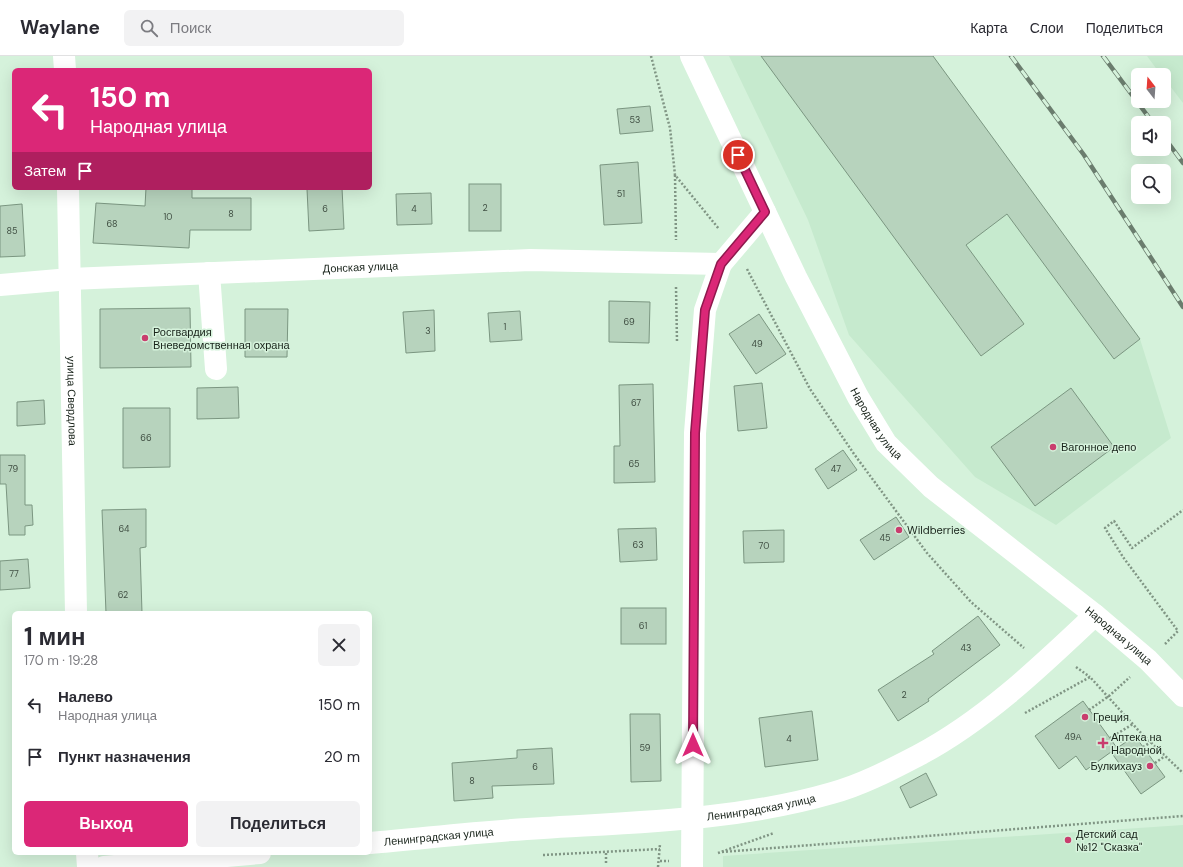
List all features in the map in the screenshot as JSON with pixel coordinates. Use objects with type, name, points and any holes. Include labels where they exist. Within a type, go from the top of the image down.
[{"type":"street","points":[[64,56],[64,68]]},
{"type":"street","name":"Народная улица","points":[[691,56],[796,277],[858,397],[886,443],[931,487],[1095,616],[1148,660],[1183,696]]},
{"type":"street","name":"улица Свердлова","points":[[68,190],[76,611]]},
{"type":"street","points":[[692,867],[695,433],[705,310],[721,264],[765,212]]},
{"type":"street","name":"Донская улица","points":[[0,285],[70,279],[530,260],[721,264]]},
{"type":"street","points":[[209,273],[216,369]]},
{"type":"street","name":"Ленинградская улица","points":[[372,843],[528,829],[692,818],[783,805],[834,793],[920,754],[957,731],[996,703],[1032,674],[1095,616]]},
{"type":"street","points":[[87,855],[88,867]]},
{"type":"street","points":[[104,867],[238,855]]},
{"type":"path","points":[[1123,557],[1104,528],[1114,521],[1132,548],[1183,510]]},
{"type":"path","points":[[1089,710],[1109,696],[1150,742],[1183,773]]},
{"type":"path","points":[[1110,738],[1133,724]]},
{"type":"path","points":[[1116,734],[1122,744]]},
{"type":"path","points":[[1143,747],[1150,742]]},
{"type":"path","points":[[1155,763],[1165,756]]},
{"type":"path","points":[[718,853],[1183,816]]},
{"type":"path","points":[[543,855],[660,849]]},
{"type":"path","points":[[606,852],[606,863]]},
{"type":"shaded area","points":[[729,56],[933,56],[1140,339],[1171,438],[1056,525],[975,477],[849,335],[808,220]]},
{"type":"shaded area","points":[[1147,56],[1183,56],[1183,103],[1171,87],[1171,68],[1156,68]]},
{"type":"shaded area","name":"Детский сад №12 \"Сказка\"","points":[[1183,825],[1183,867],[723,867],[723,856]]},
{"type":"building","points":[[761,56],[933,56],[1140,339],[1114,359],[1007,214],[966,245],[1024,324],[981,356]]},
{"type":"building","points":[[650,106],[653,131],[620,134],[617,109]]},
{"type":"building","points":[[638,162],[642,223],[604,225],[600,165]]},
{"type":"building","points":[[469,184],[501,184],[501,231],[469,231]]},
{"type":"building","points":[[146,190],[192,190],[192,198],[251,198],[251,230],[190,230],[189,248],[93,243],[96,203],[145,206]]},
{"type":"building","points":[[307,190],[342,190],[344,229],[309,231]]},
{"type":"building","points":[[431,193],[432,224],[397,225],[396,194]]},
{"type":"building","points":[[22,204],[25,256],[0,257],[0,206]]},
{"type":"building","points":[[609,301],[650,302],[649,343],[609,342]]},
{"type":"building","name":"Росгвардия Вневедомственная охрана","points":[[190,308],[191,367],[100,368],[100,309]]},
{"type":"building","points":[[245,309],[288,309],[287,357],[245,357]]},
{"type":"building","points":[[434,310],[435,351],[406,353],[403,312]]},
{"type":"building","points":[[520,311],[522,340],[490,342],[488,313]]},
{"type":"building","points":[[759,314],[786,354],[756,374],[729,334]]},
{"type":"building","points":[[762,383],[767,428],[738,431],[734,386]]},
{"type":"building","points":[[653,384],[655,482],[614,483],[614,446],[620,446],[619,385]]},
{"type":"building","points":[[238,387],[239,418],[197,419],[197,388]]},
{"type":"building","name":"Вагонное депо","points":[[1071,388],[1114,447],[1035,506],[991,447]]},
{"type":"building","points":[[44,400],[45,424],[17,426],[17,402]]},
{"type":"building","points":[[123,408],[170,408],[170,467],[123,468]]},
{"type":"building","points":[[843,450],[857,470],[828,489],[815,469]]},
{"type":"building","points":[[0,455],[25,455],[25,505],[32,505],[33,525],[25,526],[25,535],[9,535],[6,484],[0,484]]},
{"type":"building","points":[[146,509],[146,547],[140,548],[142,611],[106,611],[102,510]]},
{"type":"building","points":[[896,517],[909,537],[874,560],[860,540]]},
{"type":"building","points":[[656,528],[657,560],[620,562],[618,529]]},
{"type":"building","points":[[784,530],[784,562],[744,563],[743,531]]},
{"type":"building","points":[[28,559],[30,588],[0,590],[0,561]]},
{"type":"building","points":[[621,608],[666,608],[666,644],[621,644]]},
{"type":"building","points":[[978,616],[1000,645],[928,699],[929,701],[898,721],[878,690],[934,654],[932,651]]},
{"type":"building","points":[[1083,701],[1117,748],[1135,736],[1165,777],[1141,794],[1111,752],[1086,770],[1076,756],[1059,769],[1035,736]]},
{"type":"building","points":[[812,711],[818,760],[765,767],[759,718]]},
{"type":"building","points":[[630,714],[660,714],[661,781],[631,782]]},
{"type":"building","points":[[552,748],[554,784],[492,786],[493,798],[454,801],[452,763],[517,758],[517,750]]},
{"type":"building","points":[[926,773],[937,795],[910,808],[900,787]]},
{"type":"railway","points":[[1011,56],[1084,155],[1183,307]]},
{"type":"railway","points":[[1103,56],[1148,116]]},
{"type":"railway","points":[[1171,147],[1183,163]]},
{"type":"place","name":"Росгвардия Вневедомственная охрана","points":[[145,338]]},
{"type":"place","name":"Вагонное депо","points":[[1053,447]]},
{"type":"place","name":"Wildberries","points":[[899,530]]},
{"type":"place","name":"Греция","points":[[1085,717]]},
{"type":"place","name":"Аптека на Народной","points":[[1103,743]]},
{"type":"place","name":"Булкихауз","points":[[1150,766]]},
{"type":"place","name":"Детский сад №12 \"Сказка\"","points":[[1068,840]]},
{"type":"route","points":[[693,745],[695,433],[705,310],[721,264],[765,212],[738,155]]}]
